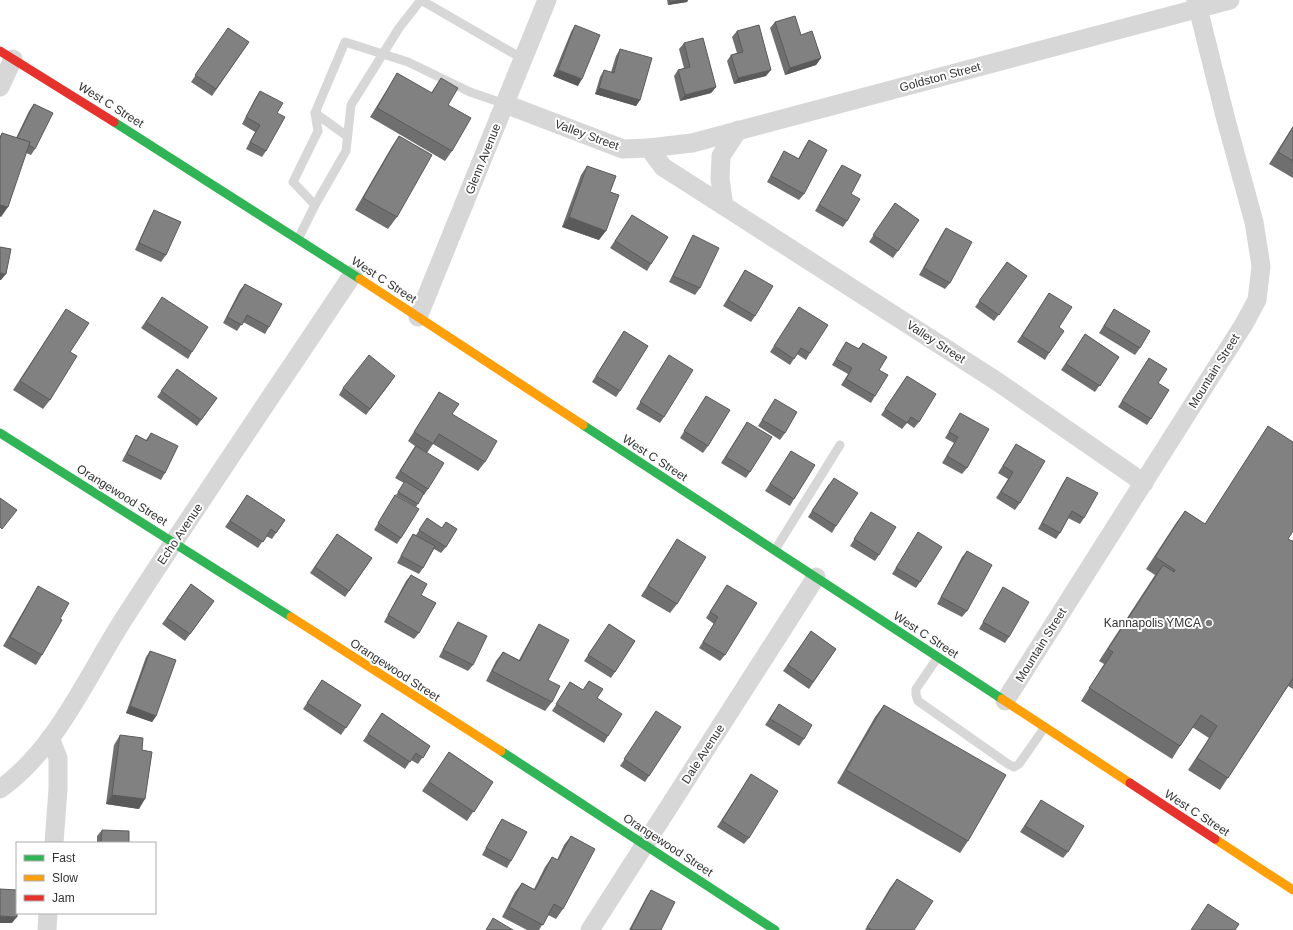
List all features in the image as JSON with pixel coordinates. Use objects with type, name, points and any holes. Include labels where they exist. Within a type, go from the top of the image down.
[{"type":"main road","name":"West C Street","points":[[6,55],[160,150],[353,274],[1293,890]]},
{"type":"main road","name":"Orangewood Street","points":[[0,433],[174,542],[645,844],[775,930]]},
{"type":"street","name":"Glenn Avenue","points":[[418,317],[547,0]]},
{"type":"street","name":"Goldston Street","points":[[649,148],[692,143],[1197,4],[1230,0]]},
{"type":"street","name":"Mountain Street","points":[[1005,701],[1244,324],[1256,300],[1261,266],[1254,222],[1226,120],[1197,4]]},
{"type":"street","points":[[0,87],[6,55]]},
{"type":"street","name":"Valley Street","points":[[505,104],[623,149],[649,148],[663,167],[998,382],[1144,483]]},
{"type":"street","points":[[724,206],[720,180],[721,156],[738,130]]},
{"type":"street","name":"Echo Avenue","points":[[0,789],[24,768],[50,738],[63,720],[124,618],[353,274]]},
{"type":"street","name":"Dale Avenue","points":[[590,930],[816,577]]},
{"type":"street","points":[[50,738],[58,758],[58,789],[54,842]]},
{"type":"street","points":[[47,930],[48,914]]},
{"type":"lane","points":[[298,239],[315,205],[346,151],[351,105],[399,28],[421,0],[523,59]]},
{"type":"lane","points":[[315,205],[293,182],[318,131],[315,113],[345,42],[408,62],[470,92],[505,104]]},
{"type":"lane","points":[[315,113],[347,136]]},
{"type":"lane","points":[[775,550],[840,446]]},
{"type":"lane","points":[[938,657],[916,689],[918,701],[1008,764],[1014,766],[1019,764],[1045,727]]},
{"type":"building","points":[[670,0],[682,0],[670,2]]},
{"type":"building","points":[[795,16],[801,35],[812,31],[821,58],[790,68],[775,22]]},
{"type":"building","points":[[575,25],[600,35],[582,79],[558,70]]},
{"type":"building","points":[[759,25],[771,70],[738,78],[731,55],[743,52],[737,31]]},
{"type":"building","points":[[228,28],[249,42],[216,89],[195,75]]},
{"type":"building","points":[[703,38],[716,87],[685,95],[678,70],[690,67],[684,43]]},
{"type":"building","points":[[620,49],[652,58],[640,100],[599,88],[604,70],[614,73]]},
{"type":"building","points":[[397,73],[432,93],[441,78],[458,88],[448,105],[471,118],[452,151],[377,108]]},
{"type":"building","points":[[260,91],[283,103],[277,113],[285,117],[266,151],[250,142],[260,125],[246,117]]},
{"type":"building","points":[[34,104],[53,113],[35,149],[29,145],[30,142],[17,138]]},
{"type":"building","points":[[1293,127],[1293,161],[1278,152]]},
{"type":"building","points":[[2,133],[30,142],[8,207],[0,205],[0,139]]},
{"type":"building","points":[[399,136],[432,155],[397,217],[363,198]]},
{"type":"building","points":[[809,140],[827,150],[804,194],[771,176],[784,151],[799,159]]},
{"type":"building","points":[[842,165],[861,175],[851,194],[860,199],[847,221],[819,205]]},
{"type":"building","points":[[587,166],[616,176],[610,192],[619,195],[606,231],[569,217]]},
{"type":"building","points":[[895,203],[919,220],[898,251],[873,235]]},
{"type":"building","points":[[154,210],[181,222],[166,255],[139,243]]},
{"type":"building","points":[[632,215],[668,237],[651,264],[615,241]]},
{"type":"building","points":[[946,228],[972,242],[950,283],[924,268]]},
{"type":"building","points":[[693,235],[719,248],[700,288],[673,276]]},
{"type":"building","points":[[0,247],[11,249],[6,274],[0,273]]},
{"type":"building","points":[[1007,262],[1027,276],[999,315],[979,301]]},
{"type":"building","points":[[745,270],[773,286],[755,316],[728,300]]},
{"type":"building","points":[[245,284],[282,304],[269,327],[247,315],[242,325],[227,317]]},
{"type":"building","points":[[1049,293],[1072,307],[1059,327],[1064,331],[1049,353],[1022,336]]},
{"type":"building","points":[[162,297],[208,327],[192,352],[146,322]]},
{"type":"building","points":[[799,307],[828,325],[810,353],[801,348],[794,359],[774,346]]},
{"type":"building","points":[[66,309],[89,323],[70,352],[77,356],[50,400],[20,381]]},
{"type":"building","points":[[1114,309],[1150,331],[1140,348],[1104,326]]},
{"type":"building","points":[[624,331],[648,346],[620,391],[596,376]]},
{"type":"building","points":[[1085,334],[1119,357],[1100,386],[1066,364]]},
{"type":"building","points":[[846,342],[859,349],[863,343],[887,357],[879,370],[888,375],[875,396],[846,379],[852,368],[836,359]]},
{"type":"building","points":[[369,355],[395,376],[370,409],[343,388]]},
{"type":"building","points":[[669,355],[693,370],[664,417],[640,402]]},
{"type":"building","points":[[1149,358],[1167,369],[1158,383],[1169,390],[1151,419],[1122,401]]},
{"type":"building","points":[[177,369],[217,398],[201,420],[161,391]]},
{"type":"building","points":[[907,376],[936,394],[919,422],[911,417],[907,423],[885,409]]},
{"type":"building","points":[[439,392],[459,404],[452,414],[497,441],[485,462],[439,434],[433,444],[414,432]]},
{"type":"building","points":[[706,396],[730,410],[708,446],[684,431]]},
{"type":"building","points":[[775,399],[797,412],[785,433],[762,420]]},
{"type":"building","points":[[960,413],[989,429],[967,468],[947,456],[958,437],[949,432]]},
{"type":"building","points":[[747,422],[772,437],[750,472],[726,457]]},
{"type":"building","name":"Kannapolis YMCA","points":[[1268,426],[1293,442],[1293,531],[1288,539],[1293,541],[1293,678],[1228,778],[1197,758],[1217,726],[1201,715],[1180,746],[1089,688],[1113,652],[1108,649],[1163,565],[1174,572],[1175,570],[1155,557],[1185,511],[1205,524]]},
{"type":"building","points":[[151,433],[178,446],[165,473],[127,454],[136,435],[147,441]]},
{"type":"building","points":[[1016,444],[1045,461],[1020,503],[1001,492],[1013,472],[1003,466]]},
{"type":"building","points":[[416,446],[444,463],[428,489],[400,471]]},
{"type":"building","points":[[791,451],[815,465],[794,499],[770,484]]},
{"type":"building","points":[[1067,477],[1098,493],[1084,518],[1072,511],[1060,533],[1042,523]]},
{"type":"building","points":[[834,478],[858,493],[836,526],[812,511]]},
{"type":"building","points":[[405,481],[424,493],[418,504],[398,492]]},
{"type":"building","points":[[247,495],[285,520],[276,533],[271,529],[263,542],[230,521]]},
{"type":"building","points":[[395,495],[419,509],[401,538],[378,523]]},
{"type":"building","points":[[0,498],[17,510],[2,529],[0,527]]},
{"type":"building","points":[[871,512],[896,527],[879,555],[854,539]]},
{"type":"building","points":[[427,518],[442,528],[446,522],[457,529],[446,547],[419,530]]},
{"type":"building","points":[[918,532],[942,547],[920,582],[896,568]]},
{"type":"building","points":[[337,534],[372,558],[349,591],[315,567]]},
{"type":"building","points":[[413,534],[435,546],[423,568],[401,556]]},
{"type":"building","points":[[677,539],[706,557],[677,604],[648,586]]},
{"type":"building","points":[[967,551],[992,565],[967,611],[941,597]]},
{"type":"building","points":[[411,575],[427,584],[421,595],[436,603],[419,633],[388,615]]},
{"type":"building","points":[[191,584],[214,601],[190,634],[167,618]]},
{"type":"building","points":[[727,585],[757,603],[725,655],[703,642],[718,617],[710,612]]},
{"type":"building","points":[[38,586],[69,603],[60,619],[62,620],[42,655],[10,637]]},
{"type":"building","points":[[1003,587],[1029,602],[1009,637],[983,622]]},
{"type":"building","points":[[458,622],[487,636],[473,665],[443,650]]},
{"type":"building","points":[[539,624],[569,640],[548,680],[560,686],[552,702],[492,671],[503,652],[520,661]]},
{"type":"building","points":[[609,624],[635,641],[615,672],[588,655]]},
{"type":"building","points":[[811,631],[836,649],[813,682],[788,665]]},
{"type":"building","points":[[150,651],[176,660],[156,716],[130,706]]},
{"type":"building","points":[[322,680],[361,705],[346,728],[307,703]]},
{"type":"building","points":[[589,681],[603,689],[597,698],[622,714],[608,736],[556,704],[570,682],[583,690]]},
{"type":"building","points":[[779,704],[812,725],[804,739],[770,719]]},
{"type":"building","points":[[884,705],[1006,775],[968,841],[846,770]]},
{"type":"building","points":[[656,711],[681,727],[649,776],[624,759]]},
{"type":"building","points":[[382,713],[430,746],[423,758],[416,753],[410,762],[368,734]]},
{"type":"building","points":[[120,735],[143,738],[142,750],[152,752],[145,799],[112,795]]},
{"type":"building","points":[[449,752],[493,782],[474,812],[429,782]]},
{"type":"building","points":[[751,774],[778,791],[749,838],[722,821]]},
{"type":"building","points":[[1041,800],[1084,826],[1068,852],[1025,826]]},
{"type":"building","points":[[502,819],[527,832],[511,861],[486,848]]},
{"type":"building","points":[[102,830],[129,831],[129,842],[101,842]]},
{"type":"building","points":[[571,836],[595,849],[563,909],[554,904],[543,925],[509,907],[522,883],[535,890],[552,857],[558,860]]},
{"type":"building","points":[[897,879],[933,901],[914,930],[872,930],[867,927]]},
{"type":"building","points":[[0,889],[16,890],[17,917],[0,916]]},
{"type":"building","points":[[651,890],[675,902],[661,930],[633,930],[631,929]]},
{"type":"building","points":[[1208,904],[1239,924],[1235,930],[1191,930]]},
{"type":"building","points":[[493,918],[513,930],[486,930]]},
{"type":"traffic: fast","points":[[114,122],[360,279]]},
{"type":"traffic: fast","points":[[583,425],[1002,699]]},
{"type":"traffic: fast","points":[[0,433],[291,617]]},
{"type":"traffic: fast","points":[[501,751],[775,930]]},
{"type":"traffic: slow","points":[[360,279],[583,425]]},
{"type":"traffic: slow","points":[[291,617],[501,751]]},
{"type":"traffic: slow","points":[[1002,699],[1130,783]]},
{"type":"traffic: slow","points":[[1215,839],[1293,890]]},
{"type":"traffic: jam","points":[[0,51],[114,122]]},
{"type":"traffic: jam","points":[[1130,783],[1215,839]]},
{"type":"place","name":"Kannapolis YMCA","points":[[1209,623]]}]
